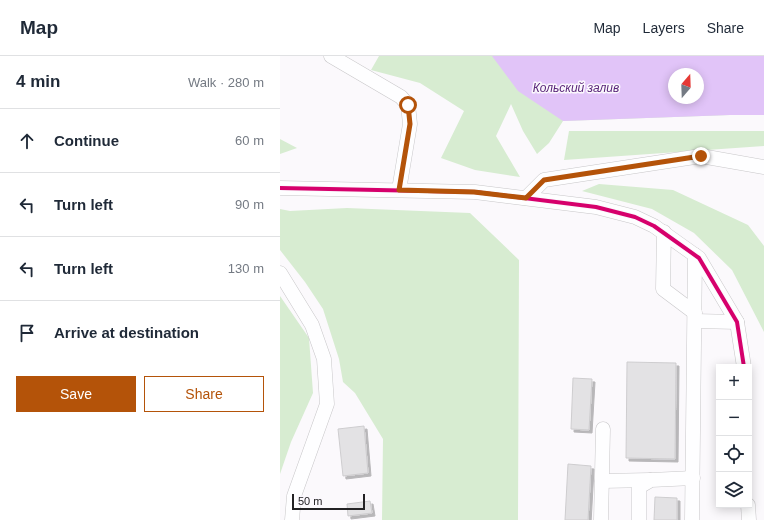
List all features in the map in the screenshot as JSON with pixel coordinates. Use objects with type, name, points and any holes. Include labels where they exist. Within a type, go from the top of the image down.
[{"type":"street","points":[[331,56],[401,97],[408,105],[410,124],[399,190]]},
{"type":"street","points":[[526,198],[544,180],[701,156],[764,167]]},
{"type":"street","points":[[280,188],[474,192],[596,207],[636,217],[664,232],[700,258],[737,322],[744,364]]},
{"type":"street","points":[[664,232],[663,289],[695,317],[737,322]]},
{"type":"street","points":[[692,520],[695,254]]},
{"type":"street","points":[[280,273],[312,325],[324,359],[327,404],[294,496],[292,520]]},
{"type":"street","points":[[601,520],[603,429]]},
{"type":"street","points":[[602,481],[693,478]]},
{"type":"street","points":[[639,520],[639,487],[651,480]]},
{"type":"street","points":[[748,508],[749,520]]},
{"type":"green space","points":[[379,56],[764,56],[764,115],[563,121],[549,143],[537,154],[523,131],[511,104],[496,136],[520,177],[475,170],[441,158],[464,111],[420,83],[371,70]]},
{"type":"green space","points":[[569,131],[764,131],[764,146],[564,160]]},
{"type":"green space","points":[[280,139],[297,148],[280,154]]},
{"type":"green space","points":[[599,184],[673,190],[748,225],[764,246],[764,332],[732,270],[694,233],[652,209],[582,191]]},
{"type":"green space","points":[[347,208],[470,213],[519,260],[518,520],[382,520],[383,439],[355,393],[343,382],[339,359],[323,309],[305,282],[280,250],[280,209],[290,211]]},
{"type":"green space","points":[[280,296],[309,338],[313,393],[291,442],[280,474]]},
{"type":"water","name":"Кольский залив","points":[[492,56],[764,56],[764,115],[563,121],[518,91]]},
{"type":"building","points":[[627,362],[676,363],[675,459],[626,458]]},
{"type":"building","points":[[573,378],[592,379],[589,430],[571,429]]},
{"type":"building","points":[[364,426],[368,473],[343,476],[338,429]]},
{"type":"building","points":[[568,464],[591,466],[588,520],[565,520]]},
{"type":"building","points":[[655,497],[677,498],[677,520],[654,520]]},
{"type":"building","points":[[370,501],[372,513],[348,516],[347,504]]},
{"type":"cycle path","points":[[280,188],[475,192],[596,207],[635,217],[654,226],[699,258],[737,322],[744,364]]},
{"type":"route","points":[[408,105],[410,124],[399,190],[474,192],[526,198],[544,180],[701,156]]}]
